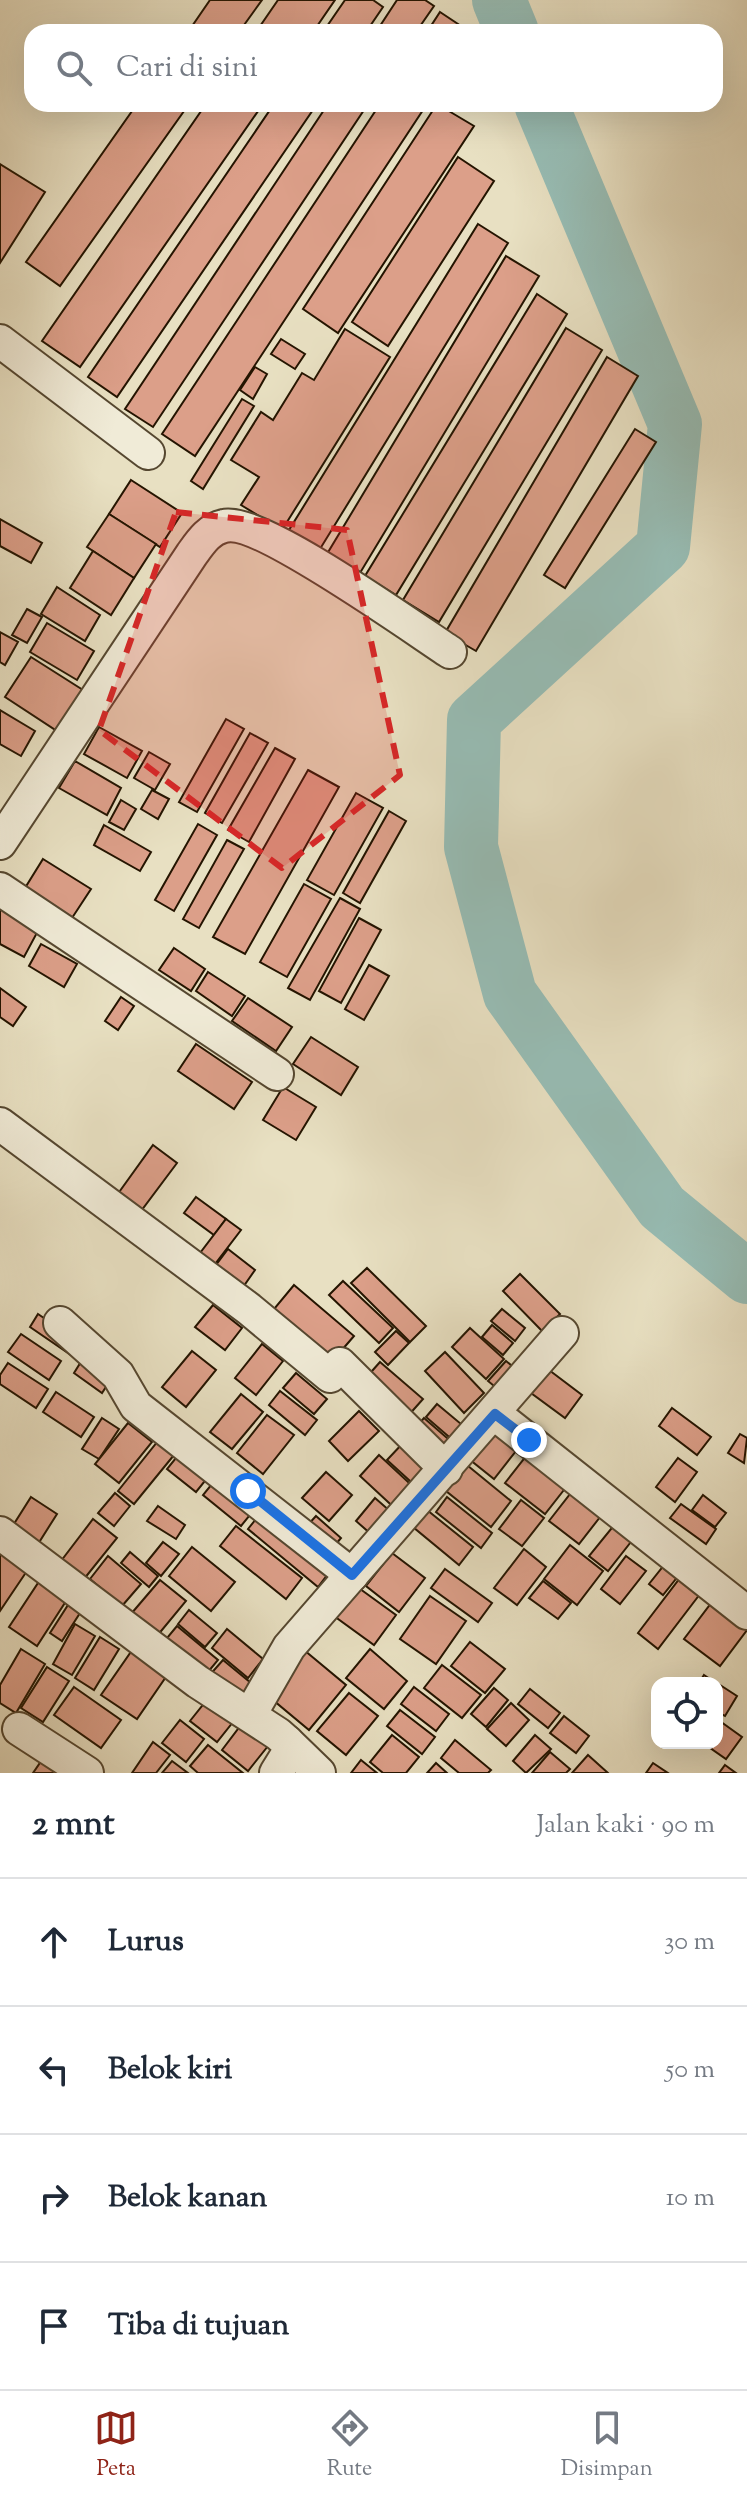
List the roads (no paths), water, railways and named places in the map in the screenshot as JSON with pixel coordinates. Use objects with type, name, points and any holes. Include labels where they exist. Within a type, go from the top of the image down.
[{"type":"street","points":[[0,341],[148,453]]},
{"type":"street","points":[[0,843],[192,554],[212,531],[224,525],[255,531],[325,571],[450,652]]},
{"type":"street","points":[[0,889],[277,1074]]},
{"type":"street","points":[[0,1124],[249,1309],[330,1376],[340,1364],[446,1469]]},
{"type":"street","points":[[60,1323],[118,1375],[136,1406],[352,1575]]},
{"type":"street","points":[[251,1713],[289,1647],[495,1414],[562,1333]]},
{"type":"street","points":[[495,1414],[747,1613]]},
{"type":"street","points":[[0,1533],[198,1682],[251,1713],[319,1773]]},
{"type":"street","points":[[19,1729],[87,1773]]},
{"type":"street","points":[[276,1773],[289,1752],[287,1742]]},
{"type":"waterway","points":[[499,0],[509,24]]},
{"type":"waterway","points":[[544,112],[675,424],[663,547],[474,720],[471,847],[510,994],[662,1207],[747,1277]]}]
